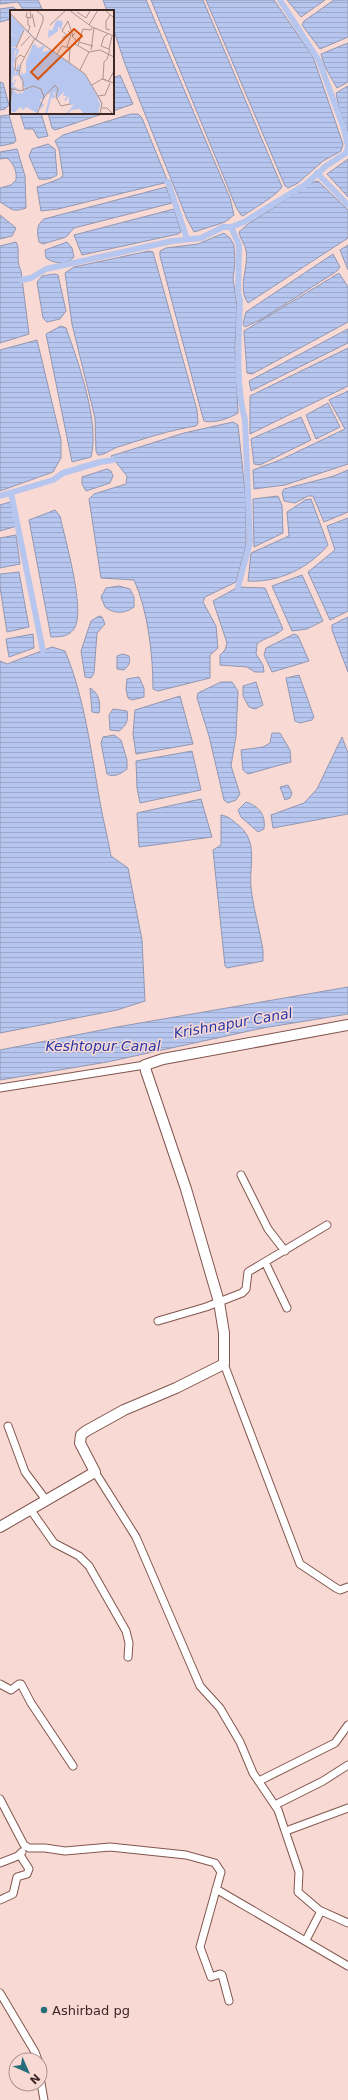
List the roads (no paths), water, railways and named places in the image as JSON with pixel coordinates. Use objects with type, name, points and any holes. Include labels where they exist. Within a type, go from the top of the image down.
[{"type":"street","points":[[0,1088],[146,1065],[163,1059],[348,1025]]},
{"type":"street","points":[[146,1065],[146,1071],[186,1189],[219,1302],[224,1333],[224,1364],[300,1564],[336,1588],[340,1590],[348,1588]]},
{"type":"street","points":[[241,1174],[268,1229],[285,1250]]},
{"type":"street","points":[[158,1321],[219,1302],[242,1293],[246,1289],[248,1272],[327,1225]]},
{"type":"street","points":[[265,1262],[287,1308]]},
{"type":"street","points":[[224,1364],[176,1388],[124,1410],[86,1431],[81,1435],[80,1443],[95,1472],[136,1537],[200,1686],[220,1708],[240,1742],[253,1773],[275,1805],[286,1831],[299,1872],[297,1891],[321,1912],[348,1923]]},
{"type":"street","points":[[8,1426],[25,1472],[46,1500]]},
{"type":"street","points":[[0,1527],[95,1472]]},
{"type":"street","points":[[30,1510],[54,1543],[79,1556],[89,1566],[123,1625],[129,1643],[128,1657]]},
{"type":"street","points":[[0,1684],[11,1690],[21,1684],[31,1703],[73,1766]]},
{"type":"street","points":[[259,1781],[335,1743],[348,1726]]},
{"type":"street","points":[[275,1805],[323,1781],[348,1765]]},
{"type":"street","points":[[0,1799],[26,1847]]},
{"type":"street","points":[[286,1831],[348,1808]]},
{"type":"street","points":[[0,1863],[20,1855],[26,1847]]},
{"type":"street","points":[[26,1847],[65,1851],[122,1848],[186,1855],[212,1861],[218,1865],[221,1872],[200,1947],[211,1977],[221,1974],[229,2001]]},
{"type":"street","points":[[0,1900],[12,1894],[17,1877],[27,1874],[29,1870],[20,1855]]},
{"type":"street","points":[[216,1889],[306,1940],[348,1966]]},
{"type":"street","points":[[306,1940],[321,1912]]},
{"type":"street","points":[[0,1993],[36,2052]]},
{"type":"water","points":[[0,0],[38,0],[43,10],[23,10],[18,2],[0,4]]},
{"type":"water","points":[[103,0],[146,0],[230,198],[234,215],[225,222],[194,232],[187,219],[125,64],[114,31],[114,10],[107,10]]},
{"type":"water","points":[[151,0],[203,0],[282,187],[270,198],[243,216],[236,207]]},
{"type":"water","points":[[206,0],[274,0],[313,57],[343,144],[341,151],[323,161],[298,183],[288,188],[285,186]]},
{"type":"water","points":[[287,0],[325,0],[301,17]]},
{"type":"water","points":[[334,0],[348,0],[348,37],[320,49],[302,25],[304,21]]},
{"type":"water","points":[[13,7],[17,10],[10,10],[10,19],[0,22],[0,9]]},
{"type":"water","points":[[348,43],[348,82],[337,88],[325,67],[321,54]]},
{"type":"water","points":[[120,75],[133,104],[114,111],[114,78]]},
{"type":"water","points":[[0,82],[3,83],[9,105],[5,109],[0,110]]},
{"type":"water","points":[[348,86],[348,132],[339,108],[336,93]]},
{"type":"water","points":[[20,114],[41,114],[48,136],[38,138],[33,129],[25,129]]},
{"type":"water","points":[[48,114],[102,114],[55,130],[52,128]]},
{"type":"water","points":[[131,114],[138,114],[142,118],[168,182],[58,209],[41,211],[37,187],[59,179],[63,176],[59,149],[55,141],[63,135]]},
{"type":"water","points":[[9,115],[16,140],[14,143],[0,146],[0,116]]},
{"type":"water","points":[[48,144],[55,149],[57,175],[48,179],[39,179],[29,156],[32,149]]},
{"type":"water","points":[[17,149],[25,176],[26,208],[15,210],[0,202],[0,188],[11,185],[16,180],[16,174],[13,165],[7,158],[0,159],[0,152]]},
{"type":"water","points":[[348,159],[348,197],[327,174]]},
{"type":"water","points":[[318,181],[348,210],[348,238],[248,303],[243,291],[246,250],[239,232],[248,224],[313,182]]},
{"type":"water","points":[[166,187],[172,203],[74,228],[66,237],[43,244],[39,242],[38,229],[41,221],[44,219]]},
{"type":"water","points":[[174,209],[181,232],[178,234],[82,255],[74,235]]},
{"type":"water","points":[[0,215],[16,228],[12,236],[0,239]]},
{"type":"water","points":[[224,233],[230,238],[234,245],[235,263],[233,278],[237,307],[235,347],[238,413],[222,420],[208,422],[204,421],[201,411],[160,256],[160,251],[166,248],[198,244]]},
{"type":"water","points":[[16,242],[29,334],[0,343],[0,246]]},
{"type":"water","points":[[67,242],[72,248],[74,257],[71,260],[60,263],[53,262],[46,258],[45,250]]},
{"type":"water","points":[[348,245],[348,270],[340,250]]},
{"type":"water","points":[[149,251],[153,252],[197,410],[198,423],[196,426],[147,438],[98,455],[96,451],[95,418],[72,324],[65,273],[74,267]]},
{"type":"water","points":[[333,254],[340,267],[337,271],[262,319],[245,327],[243,324],[246,312]]},
{"type":"water","points":[[339,273],[348,287],[348,322],[252,374],[247,373],[244,331]]},
{"type":"water","points":[[54,274],[58,275],[66,311],[60,319],[47,322],[43,318],[37,282],[42,276]]},
{"type":"water","points":[[61,326],[66,328],[82,374],[93,427],[91,457],[72,462],[46,334]]},
{"type":"water","points":[[348,329],[348,343],[251,391],[249,381]]},
{"type":"water","points":[[37,340],[61,440],[61,458],[53,472],[0,491],[0,350]]},
{"type":"water","points":[[348,348],[348,386],[250,434],[250,396]]},
{"type":"water","points":[[348,391],[348,464],[285,485],[254,489],[253,470],[280,460],[345,429],[329,400]]},
{"type":"water","points":[[328,403],[340,427],[316,439],[306,415]]},
{"type":"water","points":[[301,417],[311,440],[260,465],[254,464],[251,439]]},
{"type":"water","points":[[233,422],[238,425],[246,501],[246,545],[236,582],[205,597],[203,602],[216,626],[218,648],[210,655],[210,678],[158,691],[153,689],[149,633],[139,592],[134,580],[101,578],[89,499],[94,494],[126,484],[127,476],[111,456],[184,433]]},
{"type":"water","points":[[107,469],[111,471],[113,476],[110,483],[86,491],[82,484],[82,477]]},
{"type":"water","points":[[348,470],[348,512],[324,522],[313,496],[308,496],[295,503],[284,501],[282,493],[284,489],[334,476]]},
{"type":"water","points":[[278,496],[282,505],[283,533],[254,547],[253,499]]},
{"type":"water","points":[[311,499],[328,545],[312,561],[281,577],[259,581],[248,581],[251,553],[289,536],[287,512],[305,500]]},
{"type":"water","points":[[10,502],[17,526],[0,531],[0,505]]},
{"type":"water","points":[[55,510],[60,516],[70,556],[78,605],[77,618],[73,630],[68,635],[51,637],[29,520]]},
{"type":"water","points":[[348,518],[348,611],[330,620],[308,572],[335,550],[327,526]]},
{"type":"water","points":[[16,535],[20,564],[0,568],[0,538]]},
{"type":"water","points":[[19,572],[29,627],[7,632],[0,587],[0,574]]},
{"type":"water","points":[[302,575],[323,621],[307,629],[292,631],[272,586]]},
{"type":"water","points":[[119,586],[130,589],[134,597],[134,607],[123,612],[112,611],[105,607],[101,597],[106,588]]},
{"type":"water","points":[[238,587],[265,588],[283,629],[277,634],[257,644],[256,654],[263,665],[264,672],[255,672],[247,667],[220,665],[220,655],[225,650],[227,643],[213,601]]},
{"type":"water","points":[[99,616],[102,617],[105,624],[97,633],[94,673],[91,678],[85,677],[81,651],[91,621]]},
{"type":"water","points":[[348,617],[348,672],[332,630],[332,625]]},
{"type":"water","points":[[33,634],[34,648],[9,657],[6,639]]},
{"type":"water","points":[[294,634],[298,636],[309,661],[272,672],[264,655],[266,648]]},
{"type":"water","points":[[52,647],[65,651],[78,688],[87,726],[101,809],[111,856],[128,868],[142,940],[145,1001],[117,1010],[0,1033],[0,661],[7,664]]},
{"type":"water","points":[[123,654],[129,656],[129,664],[124,670],[117,669],[117,656]]},
{"type":"water","points":[[299,675],[314,717],[312,720],[300,723],[295,721],[286,678]]},
{"type":"water","points":[[139,677],[144,688],[144,697],[132,700],[128,698],[126,689],[127,679]]},
{"type":"water","points":[[221,682],[232,682],[238,691],[236,736],[231,766],[240,794],[236,800],[228,803],[224,800],[209,736],[197,698],[198,693]]},
{"type":"water","points":[[256,682],[263,705],[255,709],[249,707],[243,696],[243,686]]},
{"type":"water","points":[[90,688],[99,699],[99,713],[92,712]]},
{"type":"water","points":[[180,696],[193,744],[136,754],[133,734],[135,710]]},
{"type":"water","points":[[113,709],[127,711],[128,717],[126,722],[119,731],[110,730],[109,715]]},
{"type":"water","points":[[272,733],[280,733],[290,750],[291,762],[248,774],[243,770],[241,750],[263,747],[270,743]]},
{"type":"water","points":[[114,735],[121,740],[127,760],[127,769],[112,776],[107,774],[101,743],[103,737]]},
{"type":"water","points":[[342,737],[348,753],[348,814],[273,828],[271,815],[304,803],[317,789]]},
{"type":"water","points":[[192,751],[201,790],[140,803],[137,788],[136,761]]},
{"type":"water","points":[[288,785],[292,793],[290,798],[285,800],[280,787]]},
{"type":"water","points":[[201,799],[212,837],[139,847],[137,813]]},
{"type":"water","points":[[246,802],[255,806],[263,815],[264,829],[258,832],[241,817],[238,810]]},
{"type":"water","points":[[221,815],[230,818],[244,831],[251,845],[251,887],[263,951],[263,961],[227,968],[225,966],[213,850],[221,845]]},
{"type":"water","name":"Keshtopur Canal","points":[[348,987],[348,1014],[263,1028],[107,1062],[0,1080],[0,1050],[117,1027]]},
{"type":"waterway","points":[[280,0],[319,61],[344,129],[348,146]]},
{"type":"waterway","points":[[22,280],[31,278],[46,269],[172,241],[201,238],[223,227],[231,227],[244,222],[306,184],[326,166],[346,153],[348,147]]},
{"type":"waterway","points":[[317,173],[348,205]]},
{"type":"waterway","points":[[168,182],[187,239]]},
{"type":"waterway","points":[[231,227],[239,245],[239,376],[245,420],[250,542],[238,587]]},
{"type":"waterway","points":[[0,496],[53,480],[63,473],[100,462],[113,460]]},
{"type":"waterway","points":[[11,493],[43,651]]},
{"type":"place","name":"Ashirbad pg","points":[[44,2010]]},
{"type":"water label","name":"Krishnapur Canal","points":[[233,1023]]}]
